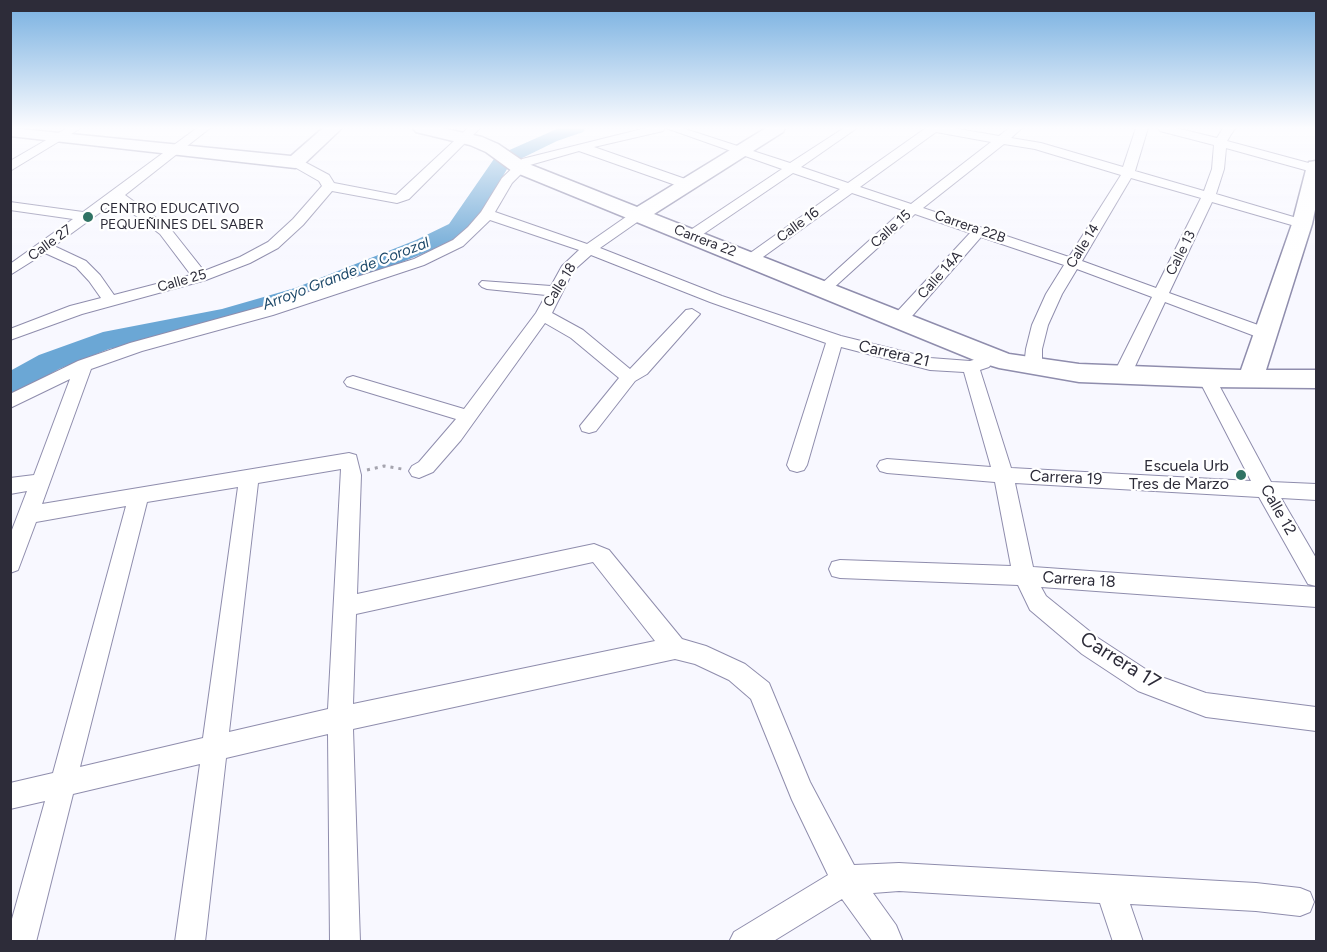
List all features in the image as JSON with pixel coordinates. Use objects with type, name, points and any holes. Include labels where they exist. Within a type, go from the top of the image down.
[{"type":"street","name":"Calle 27","points":[[10,271],[146,172]]},
{"type":"street","points":[[314,172],[324,178],[329,186],[397,199],[404,196],[429,172]]},
{"type":"street","points":[[10,402],[84,365],[135,347],[267,311],[418,262],[458,243],[487,214],[511,172]]},
{"type":"street","name":"Carrera 22","points":[[535,172],[900,319],[979,362]]},
{"type":"street","points":[[653,172],[686,184]]},
{"type":"street","name":"Calle 18","points":[[419,471],[438,455],[543,315],[567,269],[590,249],[638,215],[705,172]]},
{"type":"street","points":[[691,236],[783,172]]},
{"type":"street","name":"Carrera 22B","points":[[807,172],[1073,263],[1266,334]]},
{"type":"street","name":"Calle 16","points":[[752,259],[872,172]]},
{"type":"street","name":"Calle 15","points":[[824,289],[914,208],[960,172]]},
{"type":"street","name":"Calle 13","points":[[1122,375],[1208,197],[1217,172]]},
{"type":"street","points":[[1250,379],[1302,224],[1315,172]]},
{"type":"street","points":[[1128,173],[1302,224]]},
{"type":"street","name":"Calle 14","points":[[1033,367],[1040,325],[1054,294],[1128,173]]},
{"type":"street","name":"Calle 25","points":[[10,334],[76,310],[201,277],[245,260],[273,245],[298,222],[329,186]]},
{"type":"street","points":[[116,195],[165,231],[201,277]]},
{"type":"street","points":[[10,206],[87,217]]},
{"type":"street","name":"Carrera 21","points":[[487,214],[590,249],[716,299],[835,339],[930,364],[979,362],[1122,375],[1317,379]]},
{"type":"street","name":"Calle 14A","points":[[900,319],[979,231]]},
{"type":"street","points":[[45,247],[81,264],[95,278],[110,300]]},
{"type":"street","points":[[487,284],[554,291]]},
{"type":"street","points":[[589,426],[629,377],[641,370],[692,314]]},
{"type":"street","points":[[543,315],[577,334],[629,377]]},
{"type":"street","points":[[797,465],[835,339]]},
{"type":"street","points":[[979,362],[1024,576]]},
{"type":"street","points":[[11,559],[84,365]]},
{"type":"street","name":"Calle 12","points":[[1207,378],[1265,489],[1317,577]]},
{"type":"street","points":[[352,382],[466,416]]},
{"type":"street","points":[[28,515],[348,460],[351,475],[340,719],[345,942]]},
{"type":"street","name":"Carrera 19","points":[[887,466],[1003,475],[1317,492]]},
{"type":"street","points":[[190,942],[249,477]]},
{"type":"street","points":[[10,486],[41,481]]},
{"type":"street","points":[[21,942],[139,496]]},
{"type":"street","points":[[345,606],[594,553],[601,556],[675,648]]},
{"type":"street","name":"Carrera 18","points":[[840,568],[1024,576],[1317,597]]},
{"type":"street","name":"Carrera 17","points":[[1024,576],[1038,603],[1090,646],[1146,683],[1206,705],[1317,719]]},
{"type":"street","points":[[10,796],[340,719],[675,648],[698,654],[737,672],[760,691],[801,791],[846,880],[886,934],[888,942]]},
{"type":"street","points":[[744,942],[846,880],[899,877],[1300,902]]},
{"type":"street","points":[[1110,889],[1128,942]]},
{"type":"path","points":[[351,475],[384,466],[419,471]]},
{"type":"waterway","name":"Arroyo Grande de Corozal","points":[[10,384],[49,362],[103,341],[225,317],[304,293],[424,245],[457,229],[472,210],[493,172]]},
{"type":"place","name":"CENTRO EDUCATIVO PEQUEÑINES DEL SABER","points":[[88,217]]},
{"type":"place","name":"Escuela Urb Tres de Marzo","points":[[1241,475]]}]
